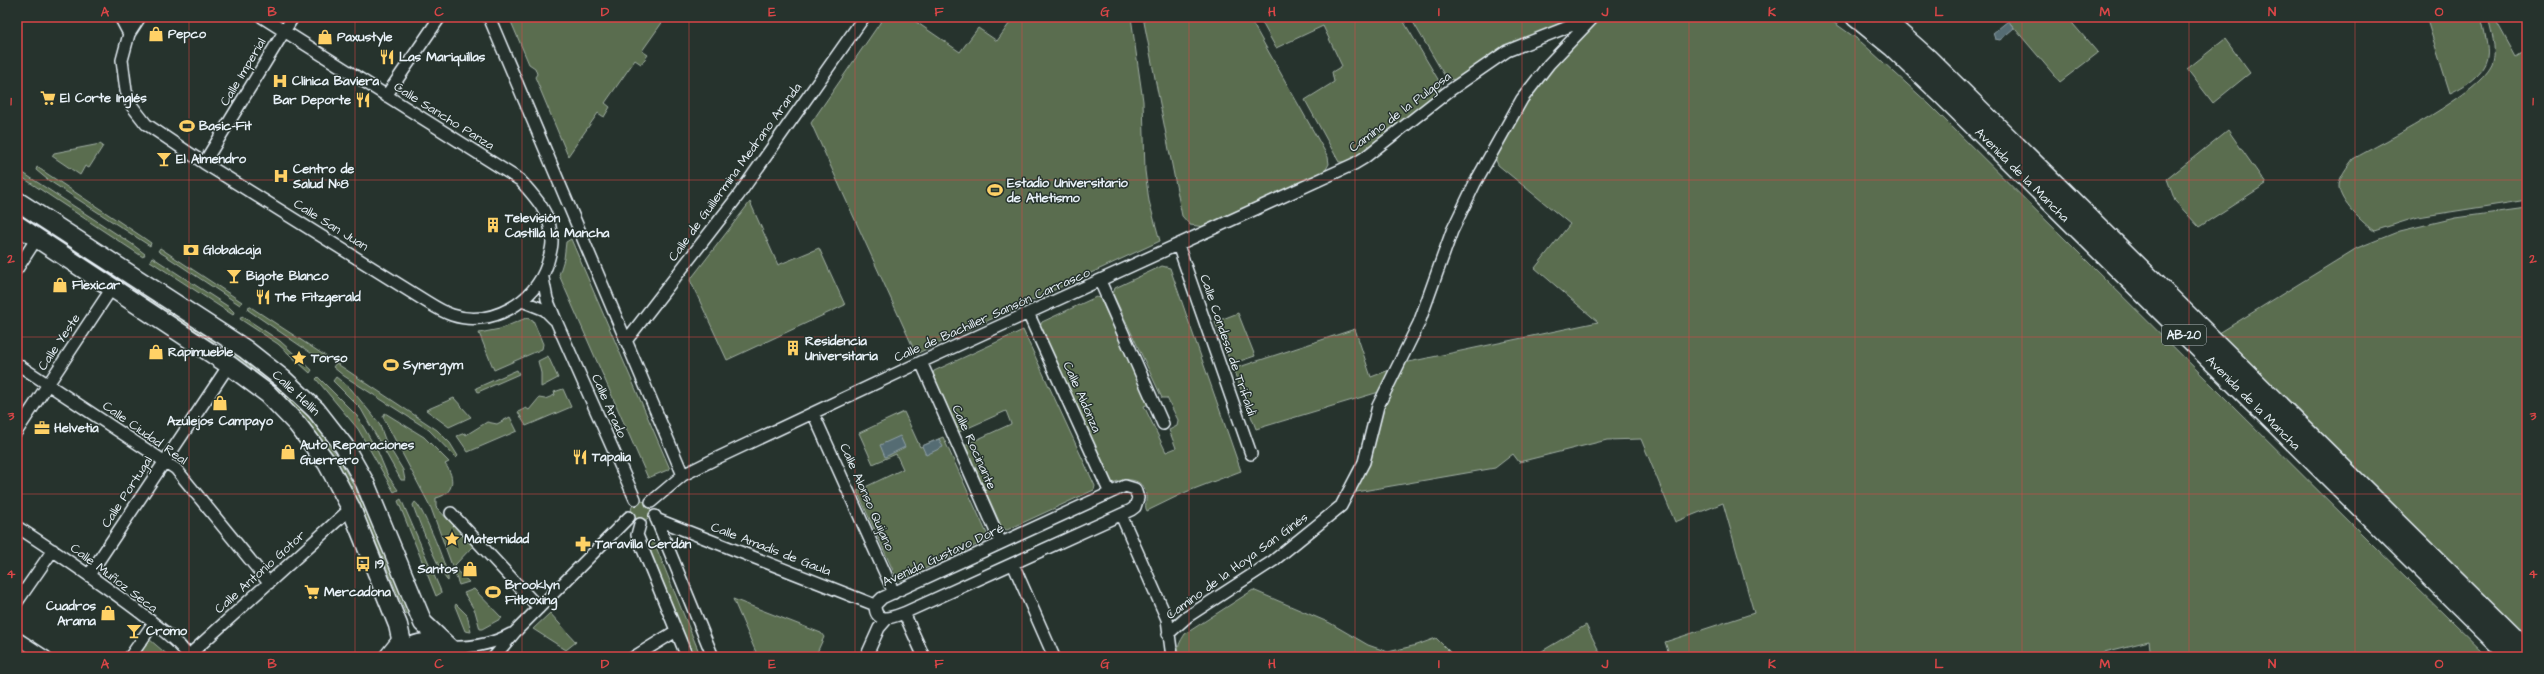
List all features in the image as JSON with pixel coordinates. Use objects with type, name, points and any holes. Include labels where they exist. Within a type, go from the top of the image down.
[{"type":"main road","name":"Avenida de la Mancha","points":[[1855,17],[1892,47],[1944,96],[2511,657]]},
{"type":"main road","name":"Avenida de la Mancha","points":[[1882,17],[1928,58],[2527,650]]},
{"type":"main road","name":"Calle Hellín","points":[[17,201],[245,350],[283,379],[316,410],[344,446],[365,483],[422,623],[451,650]]},
{"type":"main road","name":"Calle Hellín","points":[[17,225],[229,365],[268,394],[297,424],[327,463],[351,508],[398,625],[396,652],[416,644],[430,642],[451,650]]},
{"type":"street","points":[[120,17],[129,34]]},
{"type":"street","name":"Calle San Juan","points":[[140,17],[129,34],[122,60],[126,91],[132,106],[146,124],[204,163],[421,298],[452,315],[479,318],[506,311],[522,301],[543,278]]},
{"type":"street","name":"Calle Sancho Panza","points":[[262,17],[520,180],[536,198],[546,215],[552,233],[551,250],[543,278]]},
{"type":"street","name":"Calle Imperial","points":[[204,163],[293,17]]},
{"type":"street","points":[[386,96],[440,17]]},
{"type":"street","points":[[488,17],[683,475]]},
{"type":"street","name":"Calle de Guillermina Medrano Aranda","points":[[626,341],[738,196],[864,17]]},
{"type":"street","name":"Camino de la Pulgosa","points":[[1178,246],[1364,158],[1449,91],[1507,51],[1594,17]]},
{"type":"street","name":"Camino de la Hoya San Ginés","points":[[1168,634],[1186,617],[1273,561],[1341,506],[1364,462],[1378,406],[1419,323],[1452,231],[1475,183],[1522,99],[1564,46],[1594,17]]},
{"type":"street","points":[[17,269],[37,238]]},
{"type":"street","name":"Calle de Bachiller Sansón Carrasco","points":[[651,502],[683,475],[921,362],[1178,246]]},
{"type":"street","name":"Calle Condesa de Trifaldi","points":[[1178,246],[1251,454]]},
{"type":"street","name":"Calle Arado","points":[[543,278],[547,299],[635,499]]},
{"type":"street","points":[[1100,281],[1163,424]]},
{"type":"street","name":"Calle Yeste","points":[[17,431],[112,288]]},
{"type":"street","name":"Calle Arado","points":[[522,301],[545,310],[557,323]]},
{"type":"street","name":"Calle Aldonza","points":[[1028,313],[1110,493]]},
{"type":"street","name":"Calle Rocinante","points":[[921,362],[1001,543]]},
{"type":"street","name":"Calle Ciudad Real","points":[[17,364],[163,462],[187,481],[269,582]]},
{"type":"street","name":"Calle Portugal","points":[[89,575],[229,365]]},
{"type":"street","name":"Calle Alonso Quijano","points":[[813,413],[894,593]]},
{"type":"street","name":"Avenida Gustavo Doré","points":[[1125,486],[1135,489],[1138,498],[1135,507],[1121,515],[886,620],[877,614],[875,605],[878,601],[894,593],[1125,486]]},
{"type":"street","points":[[629,517],[628,508],[635,499],[643,498],[651,502],[655,517],[713,657]]},
{"type":"street","name":"Calle Antonio Gotor","points":[[188,656],[351,508]]},
{"type":"street","points":[[451,513],[539,608]]},
{"type":"street","points":[[1121,515],[1167,619],[1172,657]]},
{"type":"street","points":[[629,517],[640,524],[648,522],[655,517]]},
{"type":"street","points":[[494,657],[515,632],[629,517]]},
{"type":"street","name":"Calle Amadís de Gaula","points":[[655,517],[875,605]]},
{"type":"street","points":[[640,524],[637,535],[687,657]]},
{"type":"street","name":"Calle Muñoz Seca","points":[[17,527],[89,575],[153,624],[188,656]]},
{"type":"street","points":[[17,602],[53,550]]},
{"type":"street","points":[[1013,564],[1054,657]]},
{"type":"street","points":[[904,612],[924,657]]},
{"type":"street","points":[[866,657],[879,628],[886,620]]},
{"type":"street","points":[[130,657],[153,624]]},
{"type":"street","points":[[634,657],[676,631]]},
{"type":"street","points":[[451,650],[478,647],[497,642],[515,632]]},
{"type":"street","points":[[1162,657],[1168,634]]},
{"type":"street","points":[[17,638],[46,657]]},
{"type":"green space","points":[[509,17],[666,17],[642,51],[648,55],[641,64],[635,60],[605,103],[610,107],[604,117],[598,113],[568,156],[535,77],[537,74],[535,68],[529,64]]},
{"type":"green space","name":"Estadio Universitario de Atletismo","points":[[884,17],[909,17],[960,52],[978,28],[997,41],[1014,17],[1131,17],[1143,101],[1145,171],[1149,201],[1160,241],[916,354],[811,123]]},
{"type":"green space","points":[[1143,17],[1249,17],[1328,157],[1329,164],[1325,171],[1205,227],[1190,225],[1182,216]]},
{"type":"green space","points":[[1259,17],[1401,17],[1439,81],[1441,87],[1436,97],[1359,155],[1346,162],[1339,162],[1305,100],[1334,82],[1332,72],[1342,66],[1323,26],[1276,48]]},
{"type":"green space","points":[[1410,17],[1578,17],[1505,47],[1455,80],[1446,78]]},
{"type":"green space","points":[[1607,17],[1826,17],[1860,41],[1930,105],[2373,545],[2488,657],[2151,657],[2149,641],[2084,657],[1670,657],[1665,642],[1754,613],[1723,503],[1675,522],[1641,439],[1607,440],[1519,462],[1513,454],[1495,468],[1351,493],[1379,407],[1404,363],[1598,322],[1535,268],[1570,224],[1498,165],[1493,153],[1537,80],[1592,25]]},
{"type":"green space","points":[[2005,17],[2067,17],[2098,53],[2060,82]]},
{"type":"green space","points":[[2426,17],[2485,17],[2482,20],[2487,49],[2485,63],[2473,79],[2450,93]]},
{"type":"green space","points":[[2488,17],[2494,17],[2516,57],[2527,50],[2527,200],[2418,217],[2374,231],[2358,218],[2343,199],[2339,187],[2342,176],[2353,159],[2408,129],[2452,102],[2471,88],[2485,74],[2493,62],[2494,57],[2493,40]]},
{"type":"green space","points":[[2225,39],[2250,73],[2213,103],[2187,69]]},
{"type":"green space","points":[[2228,130],[2266,184],[2199,227],[2175,201],[2167,179]]},
{"type":"green space","points":[[100,144],[103,146],[89,168],[85,166],[80,175],[52,156],[54,153]]},
{"type":"green space","points":[[37,167],[141,236],[151,243],[150,246],[48,180],[36,170]]},
{"type":"green space","points":[[17,169],[132,244],[145,254],[143,257],[17,174]]},
{"type":"green space","points":[[750,202],[778,265],[819,248],[845,305],[727,360],[690,280]]},
{"type":"green space","points":[[2527,208],[2527,643],[2216,335],[2357,248],[2400,231],[2455,218]]},
{"type":"green space","points":[[17,209],[217,340],[215,343],[17,214]]},
{"type":"green space","points":[[571,239],[670,469],[648,478],[559,275],[564,259],[566,242]]},
{"type":"green space","points":[[160,248],[242,302],[240,305],[158,251]]},
{"type":"green space","points":[[152,257],[229,307],[234,312],[233,315],[150,261]]},
{"type":"green space","points":[[1162,266],[1170,268],[1241,471],[1186,492],[1147,511],[1146,495],[1144,489],[1138,482],[1133,480],[1123,480],[1112,483],[1040,326],[1042,322],[1096,297],[1100,298],[1149,404],[1144,406],[1166,452],[1176,448],[1169,430],[1177,426],[1178,420],[1167,398],[1162,398],[1113,294],[1115,288]]},
{"type":"green space","points":[[249,306],[327,357],[324,362],[248,310]]},
{"type":"green space","points":[[1238,313],[1255,356],[1231,364],[1215,322]]},
{"type":"green space","points":[[242,316],[280,341],[312,370],[310,373],[278,344],[240,319]]},
{"type":"green space","points":[[526,318],[533,320],[543,344],[542,349],[494,370],[479,333],[500,329]]},
{"type":"green space","points":[[1355,329],[1371,377],[1392,369],[1379,392],[1256,429],[1233,369]]},
{"type":"green space","points":[[1023,330],[1095,486],[1094,490],[1007,530],[1002,528],[965,445],[1011,424],[1006,411],[959,432],[933,374],[934,371]]},
{"type":"green space","points":[[225,345],[290,397],[317,428],[334,452],[363,504],[409,613],[406,614],[356,498],[338,465],[317,434],[292,404],[261,376],[223,348]]},
{"type":"green space","points":[[548,356],[558,378],[541,387],[541,373],[538,361]]},
{"type":"green space","points":[[336,363],[437,430],[450,443],[458,456],[456,458],[429,430],[344,376],[333,367]]},
{"type":"green space","points":[[517,370],[519,374],[478,392],[476,388]]},
{"type":"green space","points":[[318,377],[357,416],[378,452],[388,476],[398,490],[394,492],[358,429],[316,379]]},
{"type":"green space","points":[[336,377],[351,389],[379,423],[386,442],[403,470],[405,480],[401,480],[361,409],[333,381]]},
{"type":"green space","points":[[563,389],[571,407],[526,426],[518,412],[526,408],[529,410],[539,398],[545,399],[555,395],[554,392]]},
{"type":"green space","points":[[454,398],[471,417],[449,427],[426,410]]},
{"type":"green space","points":[[904,412],[920,447],[943,437],[988,536],[987,540],[901,580],[896,577],[857,491],[903,469],[896,454],[873,464],[859,433]]},
{"type":"green space","points":[[385,413],[424,437],[449,462],[445,464],[449,469],[452,480],[450,489],[447,493],[436,498],[436,507],[473,546],[455,565],[457,571],[469,582],[459,585],[431,508],[383,417]]},
{"type":"green space","points":[[510,417],[517,431],[468,452],[457,436],[465,433],[466,435],[487,422],[497,424]]},
{"type":"green space","points":[[401,499],[440,589],[441,593],[436,596],[398,501]]},
{"type":"green space","points":[[641,501],[648,504],[651,511],[648,518],[641,521],[634,518],[631,511],[634,504]]},
{"type":"green space","points":[[415,502],[424,515],[435,540],[448,576],[448,581],[435,558],[415,511],[413,505]]},
{"type":"green space","points":[[649,541],[654,542],[701,657],[693,657],[646,546]]},
{"type":"green space","points":[[474,589],[502,618],[482,629],[480,629],[475,611],[464,593]]},
{"type":"green space","points":[[1253,590],[1330,623],[1368,645],[1388,652],[1417,645],[1436,638],[1455,657],[1180,657],[1180,642],[1185,634]]},
{"type":"green space","points":[[733,599],[821,633],[824,637],[815,657],[758,657]]},
{"type":"green space","points":[[456,604],[467,615],[471,632],[465,631],[455,606]]},
{"type":"green space","points":[[550,613],[576,642],[566,650],[533,629]]},
{"type":"green space","points":[[1586,625],[1602,657],[1532,657]]},
{"type":"green space","points":[[149,639],[170,657],[138,657]]},
{"type":"water","points":[[2008,21],[2014,28],[2000,40],[1995,39],[1993,33]]},
{"type":"water","points":[[900,436],[905,447],[885,457],[880,445]]},
{"type":"water","points":[[939,439],[943,447],[926,455],[922,446]]},
{"type":"place","name":"Pepco","points":[[156,34]]},
{"type":"place","name":"Paxustyle","points":[[325,37]]},
{"type":"place","name":"Las Mariquillas","points":[[387,57]]},
{"type":"place","name":"Clínica Baviera","points":[[280,81]]},
{"type":"place","name":"El Corte Inglés","points":[[48,98]]},
{"type":"place","name":"Bar Deporte","points":[[363,100]]},
{"type":"place","name":"Basic-Fit","points":[[187,126]]},
{"type":"place","name":"El Almendro","points":[[164,159]]},
{"type":"place","name":"Centro de Salud Nº8","points":[[281,176]]},
{"type":"place","name":"Estadio Universitario de Atletismo","points":[[995,190]]},
{"type":"place","name":"Televisión Castilla la Mancha","points":[[493,225]]},
{"type":"place","name":"Globalcaja","points":[[191,250]]},
{"type":"place","name":"Bigote Blanco","points":[[234,276]]},
{"type":"place","name":"Flexicar","points":[[60,285]]},
{"type":"place","name":"The Fitzgerald","points":[[263,297]]},
{"type":"place","name":"Residencia Universitaria","points":[[793,348]]},
{"type":"place","name":"Rapimueble","points":[[156,352]]},
{"type":"place","name":"Torso","points":[[299,358]]},
{"type":"place","name":"Synergym","points":[[391,365]]},
{"type":"place","name":"Azulejos Campayo","points":[[220,403]]},
{"type":"place","name":"Helvetia","points":[[42,428]]},
{"type":"place","name":"Auto Reparaciones Guerrero","points":[[288,452]]},
{"type":"place","name":"Tapalia","points":[[580,457]]},
{"type":"place","name":"Maternidad","points":[[452,539]]},
{"type":"place","name":"Taravilla Cerdán","points":[[583,544]]},
{"type":"place","name":"19","points":[[363,564]]},
{"type":"place","name":"Santos","points":[[470,569]]},
{"type":"place","name":"Mercadona","points":[[312,592]]},
{"type":"place","name":"Brooklyn Fitboxing","points":[[493,592]]},
{"type":"place","name":"Cuadros Arama","points":[[108,613]]},
{"type":"place","name":"Cromo","points":[[134,631]]}]
